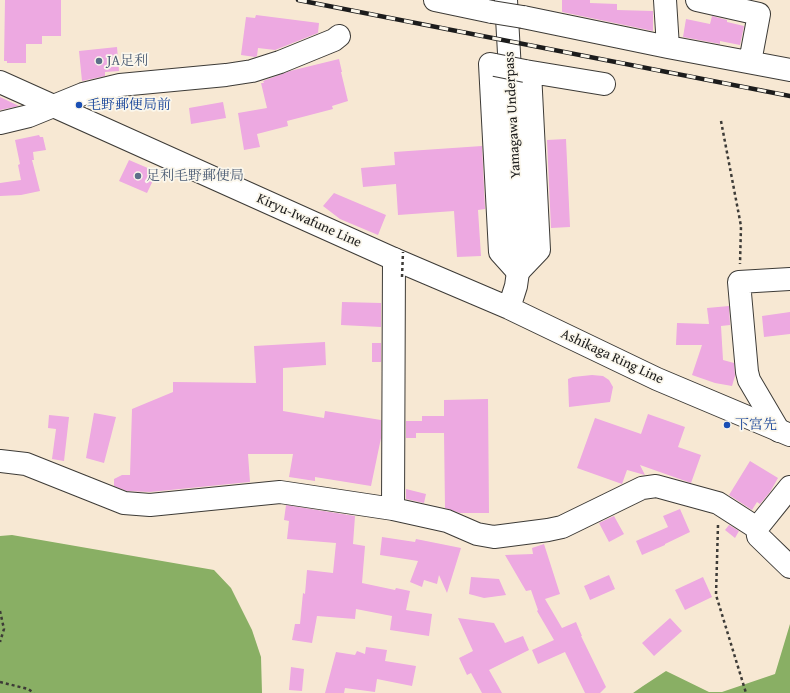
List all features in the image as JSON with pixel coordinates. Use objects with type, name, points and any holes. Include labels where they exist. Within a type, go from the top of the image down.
[{"type":"street","points":[[435,0],[526,11],[668,47],[790,70]]},
{"type":"street","points":[[665,0],[668,47]]},
{"type":"street","points":[[697,0],[759,14],[750,62]]},
{"type":"street","name":"Yamagawa Underpass","points":[[493,6],[519,230],[518,272]]},
{"type":"street","points":[[0,123],[29,116],[83,94],[120,85],[226,75],[252,71],[280,62],[334,40],[339,36]]},
{"type":"street","points":[[518,272],[500,252],[490,64],[604,84]]},
{"type":"street","points":[[509,308],[516,286],[518,272],[539,250],[527,71]]},
{"type":"street","name":"Kiryu-Iwafune Line","points":[[0,82],[399,262],[509,308]]},
{"type":"street","points":[[393,509],[399,262]]},
{"type":"street","points":[[785,433],[749,380],[739,282],[790,279]]},
{"type":"street","name":"Ashikaga Ring Line","points":[[509,308],[657,379],[785,433]]},
{"type":"street","points":[[0,461],[26,464],[124,503],[150,505],[280,492],[393,509],[447,521],[477,534],[494,537],[562,527],[642,488],[656,486],[718,503],[757,528]]},
{"type":"street","points":[[790,488],[757,528],[758,536],[790,566]]},
{"type":"path","points":[[721,121],[741,226],[739,282]]},
{"type":"path","points":[[718,503],[716,595],[746,693]]},
{"type":"path","points":[[0,611],[4,629],[0,642]]},
{"type":"path","points":[[0,682],[28,689],[34,693]]},
{"type":"green space","points":[[12,535],[214,570],[231,588],[252,630],[261,657],[262,693],[0,693],[0,536]]},
{"type":"green space","points":[[790,624],[790,693],[633,693],[666,671],[709,692],[722,692],[775,674]]},
{"type":"building","points":[[5,0],[61,0],[61,36],[42,36],[42,44],[26,44],[26,63],[7,63],[7,61],[4,61]]},
{"type":"building","points":[[562,0],[590,0],[590,3],[617,4],[617,10],[653,11],[653,31],[562,12]]},
{"type":"building","points":[[256,15],[319,23],[318,33],[275,50],[258,48],[257,56],[255,57],[241,55],[246,17],[255,18]]},
{"type":"building","points":[[712,16],[727,20],[727,22],[744,26],[740,45],[720,41],[720,44],[683,37],[686,19],[710,24]]},
{"type":"building","name":"JA足利","points":[[117,47],[119,71],[105,72],[105,76],[82,81],[79,51]]},
{"type":"building","points":[[339,59],[348,101],[332,106],[333,109],[287,121],[288,126],[257,134],[260,147],[244,150],[238,113],[267,108],[261,83],[264,83],[263,81],[290,71]]},
{"type":"building","points":[[0,97],[19,106],[0,110]]},
{"type":"building","points":[[223,102],[226,118],[191,124],[189,108]]},
{"type":"building","points":[[39,135],[40,137],[43,137],[46,150],[33,152],[34,160],[32,160],[40,191],[21,195],[0,196],[0,183],[21,180],[18,165],[20,164],[15,140]]},
{"type":"building","points":[[566,139],[570,227],[551,228],[547,140]]},
{"type":"building","points":[[482,146],[485,209],[478,210],[481,256],[457,257],[454,211],[398,215],[396,184],[363,187],[361,168],[395,165],[394,152]]},
{"type":"building","name":"足利毛野郵便局","points":[[129,160],[157,172],[147,193],[119,181]]},
{"type":"building","points":[[334,193],[386,215],[378,235],[340,219],[323,206]]},
{"type":"building","points":[[342,302],[381,303],[381,327],[341,325]]},
{"type":"building","points":[[729,306],[730,325],[721,326],[723,360],[734,363],[735,376],[732,386],[715,383],[692,375],[702,345],[676,345],[677,323],[709,324],[707,308]]},
{"type":"building","points":[[790,312],[790,334],[764,337],[762,316]]},
{"type":"building","points":[[325,342],[326,365],[283,368],[283,411],[324,418],[325,411],[381,420],[381,438],[371,486],[315,477],[315,481],[289,477],[293,454],[248,454],[250,482],[150,492],[127,491],[114,486],[114,479],[122,475],[130,475],[132,409],[173,392],[173,382],[256,383],[254,346]]},
{"type":"building","points":[[372,343],[381,343],[381,362],[372,362]]},
{"type":"building","points":[[592,375],[603,376],[609,380],[613,387],[610,402],[569,407],[568,379]]},
{"type":"building","points":[[488,399],[489,513],[460,513],[445,508],[444,433],[416,433],[416,438],[406,438],[406,421],[422,421],[422,416],[444,416],[444,400]]},
{"type":"building","points":[[94,413],[116,417],[104,463],[86,458]]},
{"type":"building","points":[[648,414],[685,427],[678,447],[701,455],[691,483],[640,465],[645,475],[627,470],[622,484],[577,468],[595,418],[641,434]]},
{"type":"building","points":[[49,415],[69,417],[64,461],[52,459],[56,429],[48,428]]},
{"type":"building","points":[[750,461],[778,478],[770,492],[760,504],[757,502],[752,510],[729,495]]},
{"type":"building","points":[[406,489],[426,494],[424,503],[406,499]]},
{"type":"building","points":[[286,505],[355,516],[353,544],[365,546],[362,583],[395,590],[396,588],[410,591],[406,610],[432,614],[429,636],[390,630],[392,616],[356,609],[355,619],[317,616],[312,643],[292,640],[295,624],[300,624],[307,570],[333,573],[336,543],[287,539],[289,521],[284,520]]},
{"type":"building","points":[[680,509],[690,532],[642,555],[636,541],[668,527],[663,516]]},
{"type":"building","points":[[614,516],[624,534],[609,542],[599,523]]},
{"type":"building","points":[[729,525],[739,531],[735,538],[725,530]]},
{"type":"building","points":[[382,537],[415,542],[416,539],[461,548],[447,593],[439,575],[437,584],[424,580],[422,587],[410,582],[418,561],[380,555]]},
{"type":"building","points":[[544,544],[560,594],[545,599],[562,628],[576,622],[581,636],[606,687],[600,693],[585,693],[565,652],[538,664],[532,650],[554,640],[537,611],[538,610],[531,590],[526,591],[505,555],[533,554],[532,548]]},
{"type":"building","points":[[609,575],[615,589],[590,600],[584,586]]},
{"type":"building","points":[[471,577],[499,579],[506,595],[484,598],[469,594]]},
{"type":"building","points":[[703,577],[712,597],[685,610],[675,590]]},
{"type":"building","points":[[458,618],[494,623],[505,643],[523,636],[529,650],[489,670],[502,693],[482,693],[471,673],[467,675],[459,658],[473,651]]},
{"type":"building","points":[[670,618],[682,631],[654,656],[642,643]]},
{"type":"building","points":[[366,647],[387,650],[385,661],[416,666],[412,686],[377,679],[375,692],[345,688],[344,693],[325,693],[336,652],[355,655],[357,651],[365,654]]},
{"type":"building","points":[[291,667],[304,669],[302,691],[289,690]]},
{"type":"railway","points":[[298,0],[790,96]]},
{"type":"place","name":"JA足利","points":[[99,61]]},
{"type":"place","name":"毛野郵便局前","points":[[79,105]]},
{"type":"place","name":"足利毛野郵便局","points":[[138,176]]},
{"type":"place","name":"下宮先","points":[[727,425]]}]
